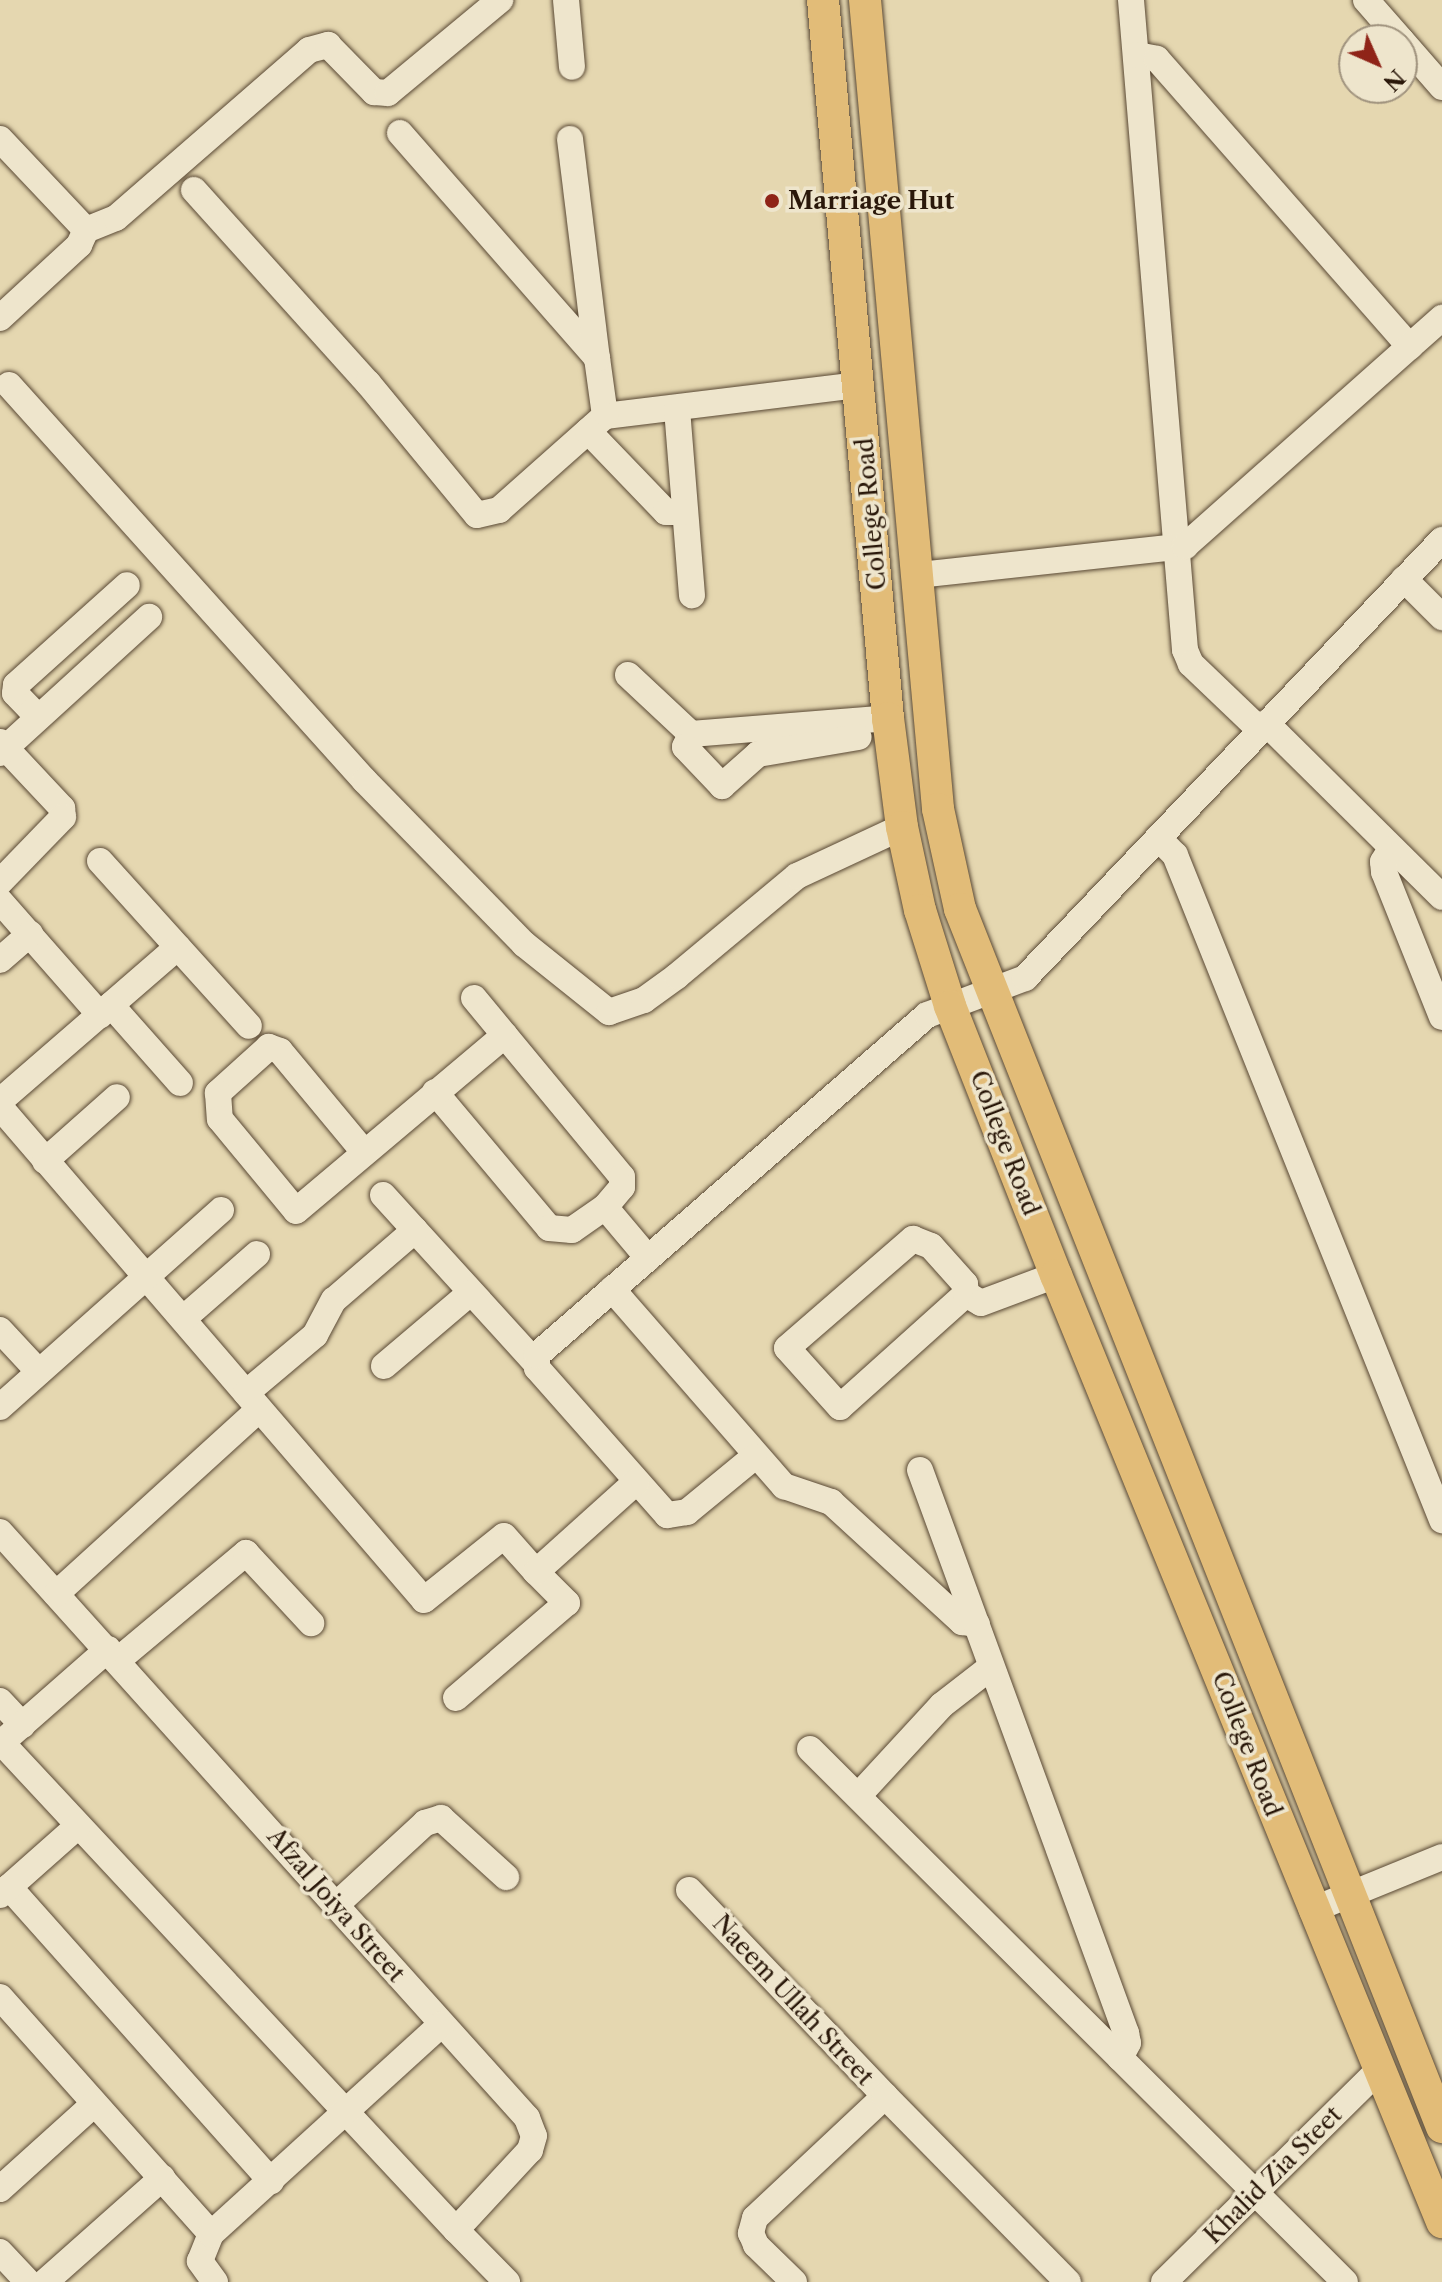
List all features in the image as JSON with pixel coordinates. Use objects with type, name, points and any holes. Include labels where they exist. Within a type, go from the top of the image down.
[{"type":"main road","name":"College Road","points":[[823,0],[889,726],[902,827],[950,1006],[1056,1275],[1175,1558],[1312,1910],[1381,2068],[1442,2222]]},
{"type":"main road","name":"College Road","points":[[865,0],[942,833],[960,909],[989,991],[1442,2127]]},
{"type":"main road","points":[[874,541],[916,538]]},
{"type":"street","points":[[0,318],[79,245],[86,230],[116,218],[309,50],[328,45],[374,92],[388,93],[500,0]]},
{"type":"street","points":[[566,0],[572,67]]},
{"type":"street","points":[[1131,0],[1173,550],[1191,664],[1263,727],[1442,897]]},
{"type":"street","points":[[1366,0],[1387,24]]},
{"type":"street","points":[[1137,55],[1157,59],[1410,347]]},
{"type":"street","points":[[1418,59],[1442,87]]},
{"type":"street","points":[[400,133],[597,358]]},
{"type":"street","points":[[0,139],[86,230]]},
{"type":"street","points":[[570,139],[597,358],[596,424],[666,512],[684,512]]},
{"type":"street","points":[[194,190],[368,383],[477,515],[499,510],[596,424],[677,409],[859,385]]},
{"type":"street","points":[[919,575],[1173,550],[1194,540],[1442,318]]},
{"type":"street","points":[[3,381],[375,792],[524,944],[609,1012],[644,1000],[797,876],[902,827]]},
{"type":"street","points":[[677,409],[692,595]]},
{"type":"street","points":[[534,1361],[542,1348],[927,1015],[1025,978],[1442,540]]},
{"type":"street","points":[[1404,579],[1442,617]]},
{"type":"street","points":[[38,717],[15,693],[16,685],[127,585]]},
{"type":"street","points":[[0,882],[63,817],[62,808],[2,748],[149,617]]},
{"type":"street","points":[[628,675],[691,734],[889,726]]},
{"type":"street","points":[[691,734],[685,747],[722,786],[758,754],[889,726]]},
{"type":"street","points":[[1158,838],[1175,855],[1442,1520]]},
{"type":"street","points":[[1391,849],[1383,862],[1384,872],[1442,1017]]},
{"type":"street","points":[[100,861],[249,1026]]},
{"type":"street","points":[[0,901],[180,1083]]},
{"type":"street","points":[[0,960],[30,934]]},
{"type":"street","points":[[0,1101],[178,947]]},
{"type":"street","points":[[435,1092],[549,1228],[572,1230],[605,1207],[622,1187],[622,1177],[474,998]]},
{"type":"street","points":[[364,1152],[280,1051],[269,1047],[218,1093],[220,1119],[296,1211],[505,1035]]},
{"type":"street","points":[[45,1161],[117,1097]]},
{"type":"street","points":[[0,1107],[149,1276],[424,1600],[504,1536],[567,1603],[456,1698]]},
{"type":"street","points":[[383,1195],[534,1361],[667,1515],[680,1515],[754,1457]]},
{"type":"street","points":[[605,1207],[648,1258]]},
{"type":"street","points":[[0,1407],[221,1210]]},
{"type":"street","points":[[56,1594],[315,1335],[334,1300],[415,1230]]},
{"type":"street","points":[[913,1239],[931,1246],[965,1284],[966,1294],[840,1407],[787,1348],[913,1239]]},
{"type":"street","points":[[184,1318],[257,1254]]},
{"type":"street","points":[[966,1294],[988,1303],[1056,1275]]},
{"type":"street","points":[[612,1289],[754,1457],[784,1486],[831,1502],[962,1622],[977,1624]]},
{"type":"street","points":[[384,1366],[470,1293]]},
{"type":"street","points":[[0,1330],[39,1372]]},
{"type":"street","points":[[920,1470],[1126,2033],[1128,2043],[1120,2058]]},
{"type":"street","points":[[536,1572],[636,1482]]},
{"type":"street","name":"Afzal Joiya Street","points":[[0,1532],[113,1654],[527,2118],[534,2136],[530,2150],[456,2230]]},
{"type":"street","points":[[311,1623],[246,1553],[1,1744],[507,2282]]},
{"type":"street","points":[[858,1796],[942,1705],[991,1667]]},
{"type":"street","points":[[0,1701],[22,1725]]},
{"type":"street","points":[[810,1749],[1345,2282]]},
{"type":"street","points":[[337,1904],[425,1823],[441,1818],[506,1877]]},
{"type":"street","points":[[78,1826],[5,1891],[271,2181]]},
{"type":"street","points":[[1312,1910],[1442,1857]]},
{"type":"street","name":"Naeem Ullah Street","points":[[689,1890],[885,2096],[755,2218],[751,2233],[756,2245],[794,2282]]},
{"type":"street","points":[[0,1997],[211,2234]]},
{"type":"street","points":[[215,2282],[200,2261],[211,2234],[347,2115],[441,2025]]},
{"type":"street","name":"Khalid Zia Steet","points":[[1164,2282],[1381,2068]]},
{"type":"street","points":[[885,2096],[1068,2282]]},
{"type":"street","points":[[0,2189],[94,2104]]},
{"type":"street","points":[[45,2282],[162,2178]]},
{"type":"street","points":[[0,2252],[28,2282]]},
{"type":"place","name":"Marriage Hut","points":[[772,201]]}]
